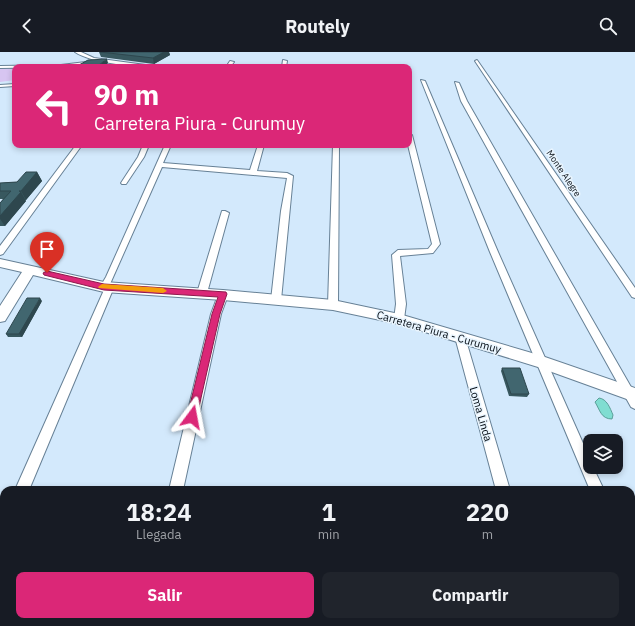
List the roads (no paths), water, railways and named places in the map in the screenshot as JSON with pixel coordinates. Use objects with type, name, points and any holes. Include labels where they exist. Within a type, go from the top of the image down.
[{"type":"main road","name":"Carretera Piura - Curumuy","points":[[0,263],[107,287],[223,294],[333,306],[399,319],[542,362],[633,398]]},
{"type":"main road","points":[[0,317],[30,270]]},
{"type":"street","points":[[78,52],[93,59],[134,64]]},
{"type":"street","points":[[80,64],[102,60]]},
{"type":"street","name":"Monte Alegre","points":[[477,61],[635,295]]},
{"type":"street","points":[[0,67],[12,67]]},
{"type":"street","points":[[423,81],[596,486]]},
{"type":"street","points":[[457,82],[464,101],[633,398]]},
{"type":"street","points":[[0,86],[12,85]]},
{"type":"street","points":[[399,319],[401,304],[396,255],[430,251],[436,244],[412,147]]},
{"type":"street","points":[[0,252],[77,148]]},
{"type":"street","points":[[124,183],[141,157],[145,148]]},
{"type":"street","points":[[24,486],[110,277],[167,148]]},
{"type":"street","points":[[253,172],[260,148]]},
{"type":"street","points":[[333,306],[336,148]]},
{"type":"street","points":[[160,165],[287,175],[291,178],[285,211],[276,300]]},
{"type":"street","points":[[202,293],[225,213]]},
{"type":"street","points":[[177,486],[216,314],[223,294]]},
{"type":"street","name":"Loma Linda","points":[[460,337],[502,486]]}]
